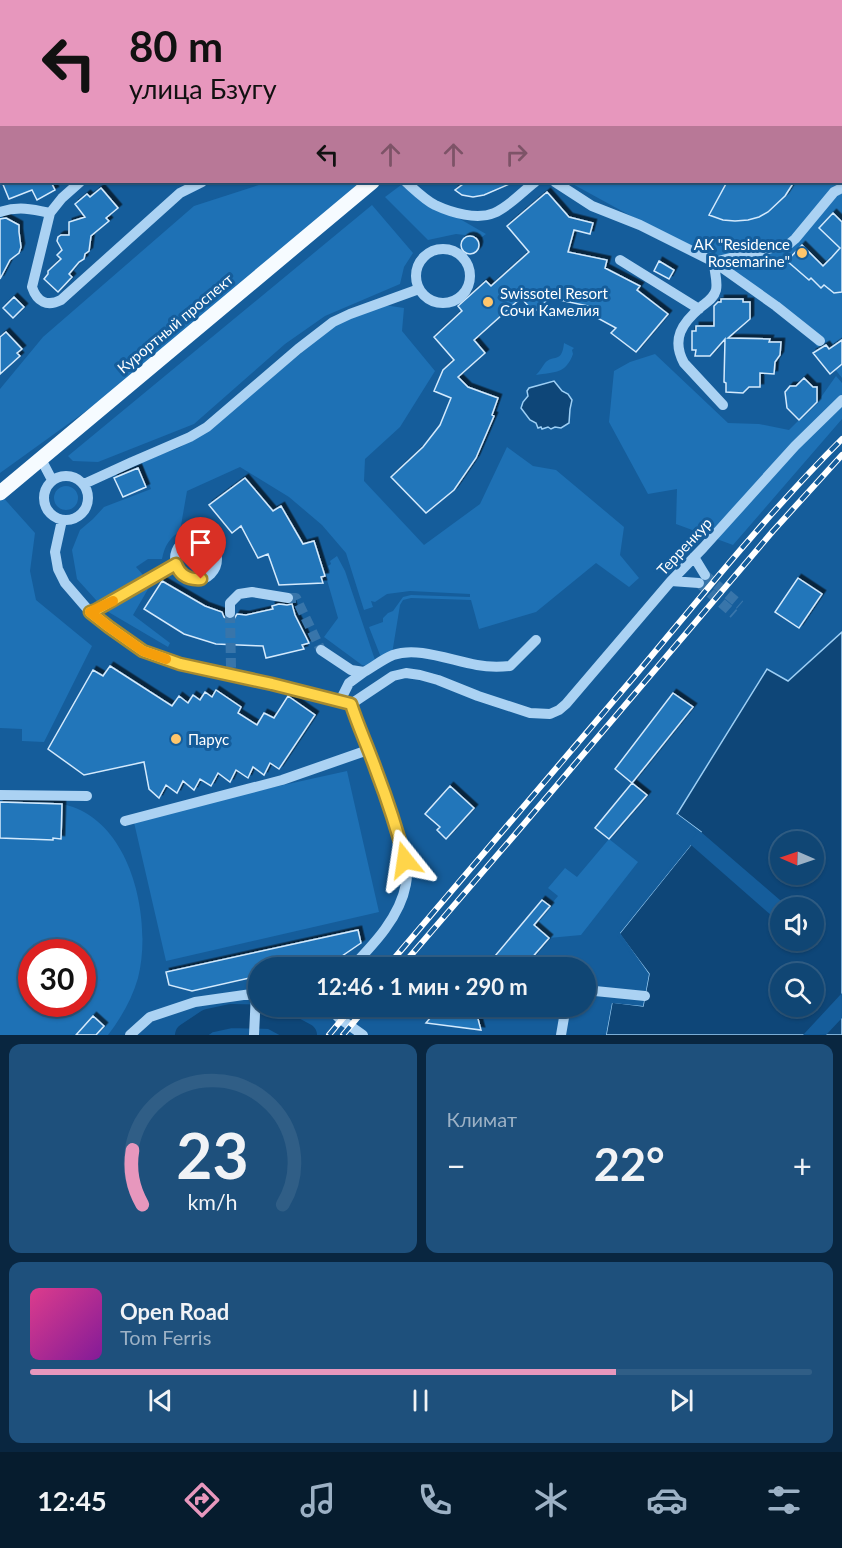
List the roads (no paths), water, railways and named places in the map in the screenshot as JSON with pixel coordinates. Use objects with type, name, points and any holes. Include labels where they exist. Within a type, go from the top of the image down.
[{"type":"main road","name":"Курортный проспект","points":[[0,493],[371,183]]},
{"type":"street","points":[[79,183],[50,213],[32,287],[34,295],[47,304],[61,300],[180,193],[200,183]]},
{"type":"street","points":[[407,183],[434,205],[459,214],[479,216],[494,213],[534,183]]},
{"type":"street","points":[[557,183],[592,206],[640,225],[714,262],[820,341]]},
{"type":"street","points":[[714,262],[789,244],[834,192],[842,188]]},
{"type":"street","points":[[0,212],[11,208],[22,208],[50,213]]},
{"type":"street","points":[[450,249],[465,259],[471,275],[470,285],[459,299],[441,303],[432,301],[419,289],[418,267],[423,257],[432,251],[450,249]]},
{"type":"street","points":[[620,260],[699,309]]},
{"type":"street","points":[[714,262],[716,291],[711,299],[686,322],[679,335],[678,346],[684,363],[723,405]]},
{"type":"street","points":[[84,484],[207,428],[298,349],[333,322],[419,289]]},
{"type":"street","name":"Терренкур","points":[[345,702],[393,676],[406,673],[438,680],[478,696],[530,712],[550,714],[559,710],[671,581],[795,446],[842,400]]},
{"type":"street","points":[[41,459],[52,480]]},
{"type":"street","points":[[69,476],[84,484],[88,495],[86,507],[74,519],[62,520],[52,515],[45,506],[45,489],[52,480],[69,476]]},
{"type":"street","points":[[62,520],[55,552],[58,569],[65,583],[90,612],[143,651],[180,664],[345,702]]},
{"type":"street","points":[[189,539],[203,539],[209,542],[217,553],[216,567],[207,577],[201,579],[187,578],[176,564],[178,548],[189,539]]},
{"type":"street","points":[[671,581],[702,579],[694,557]]},
{"type":"street","points":[[90,612],[176,564]]},
{"type":"street","points":[[230,613],[230,603],[239,594],[252,592],[288,597]]},
{"type":"street","points":[[361,957],[388,925],[402,901],[407,882],[405,860],[399,837],[376,770],[345,702],[349,683],[393,655],[410,653],[441,655],[475,665],[510,666],[536,640]]},
{"type":"street","points":[[321,650],[351,670],[364,672]]},
{"type":"street","points":[[125,821],[282,780],[368,750]]},
{"type":"street","points":[[0,795],[87,796]]},
{"type":"street","points":[[596,991],[645,996]]},
{"type":"street","points":[[130,1035],[150,1017],[195,1002],[248,996]]},
{"type":"street","points":[[254,1033],[255,1017]]},
{"type":"street","points":[[338,1017],[363,1035]]},
{"type":"street","points":[[561,1035],[564,1017]]},
{"type":"waterway","points":[[187,1035],[208,1021],[231,1016],[271,1017],[305,1035]]},
{"type":"tunnel","points":[[705,575],[740,605]]},
{"type":"tunnel","points":[[699,583],[734,614]]},
{"type":"tunnel","points":[[288,598],[296,598],[321,650]]},
{"type":"tunnel","points":[[230,613],[232,676]]},
{"type":"railway","points":[[395,957],[735,556],[842,439]]},
{"type":"railway","points":[[409,957],[773,531],[842,455]]},
{"type":"railway","points":[[329,1035],[344,1017]]},
{"type":"railway","points":[[343,1035],[358,1017]]},
{"type":"place","name":"АК \"Residence Rosemarine\"","points":[[802,253]]},
{"type":"place","name":"Swissotel Resort Сочи Камелия","points":[[488,302]]},
{"type":"place","name":"Парус","points":[[176,739]]}]
